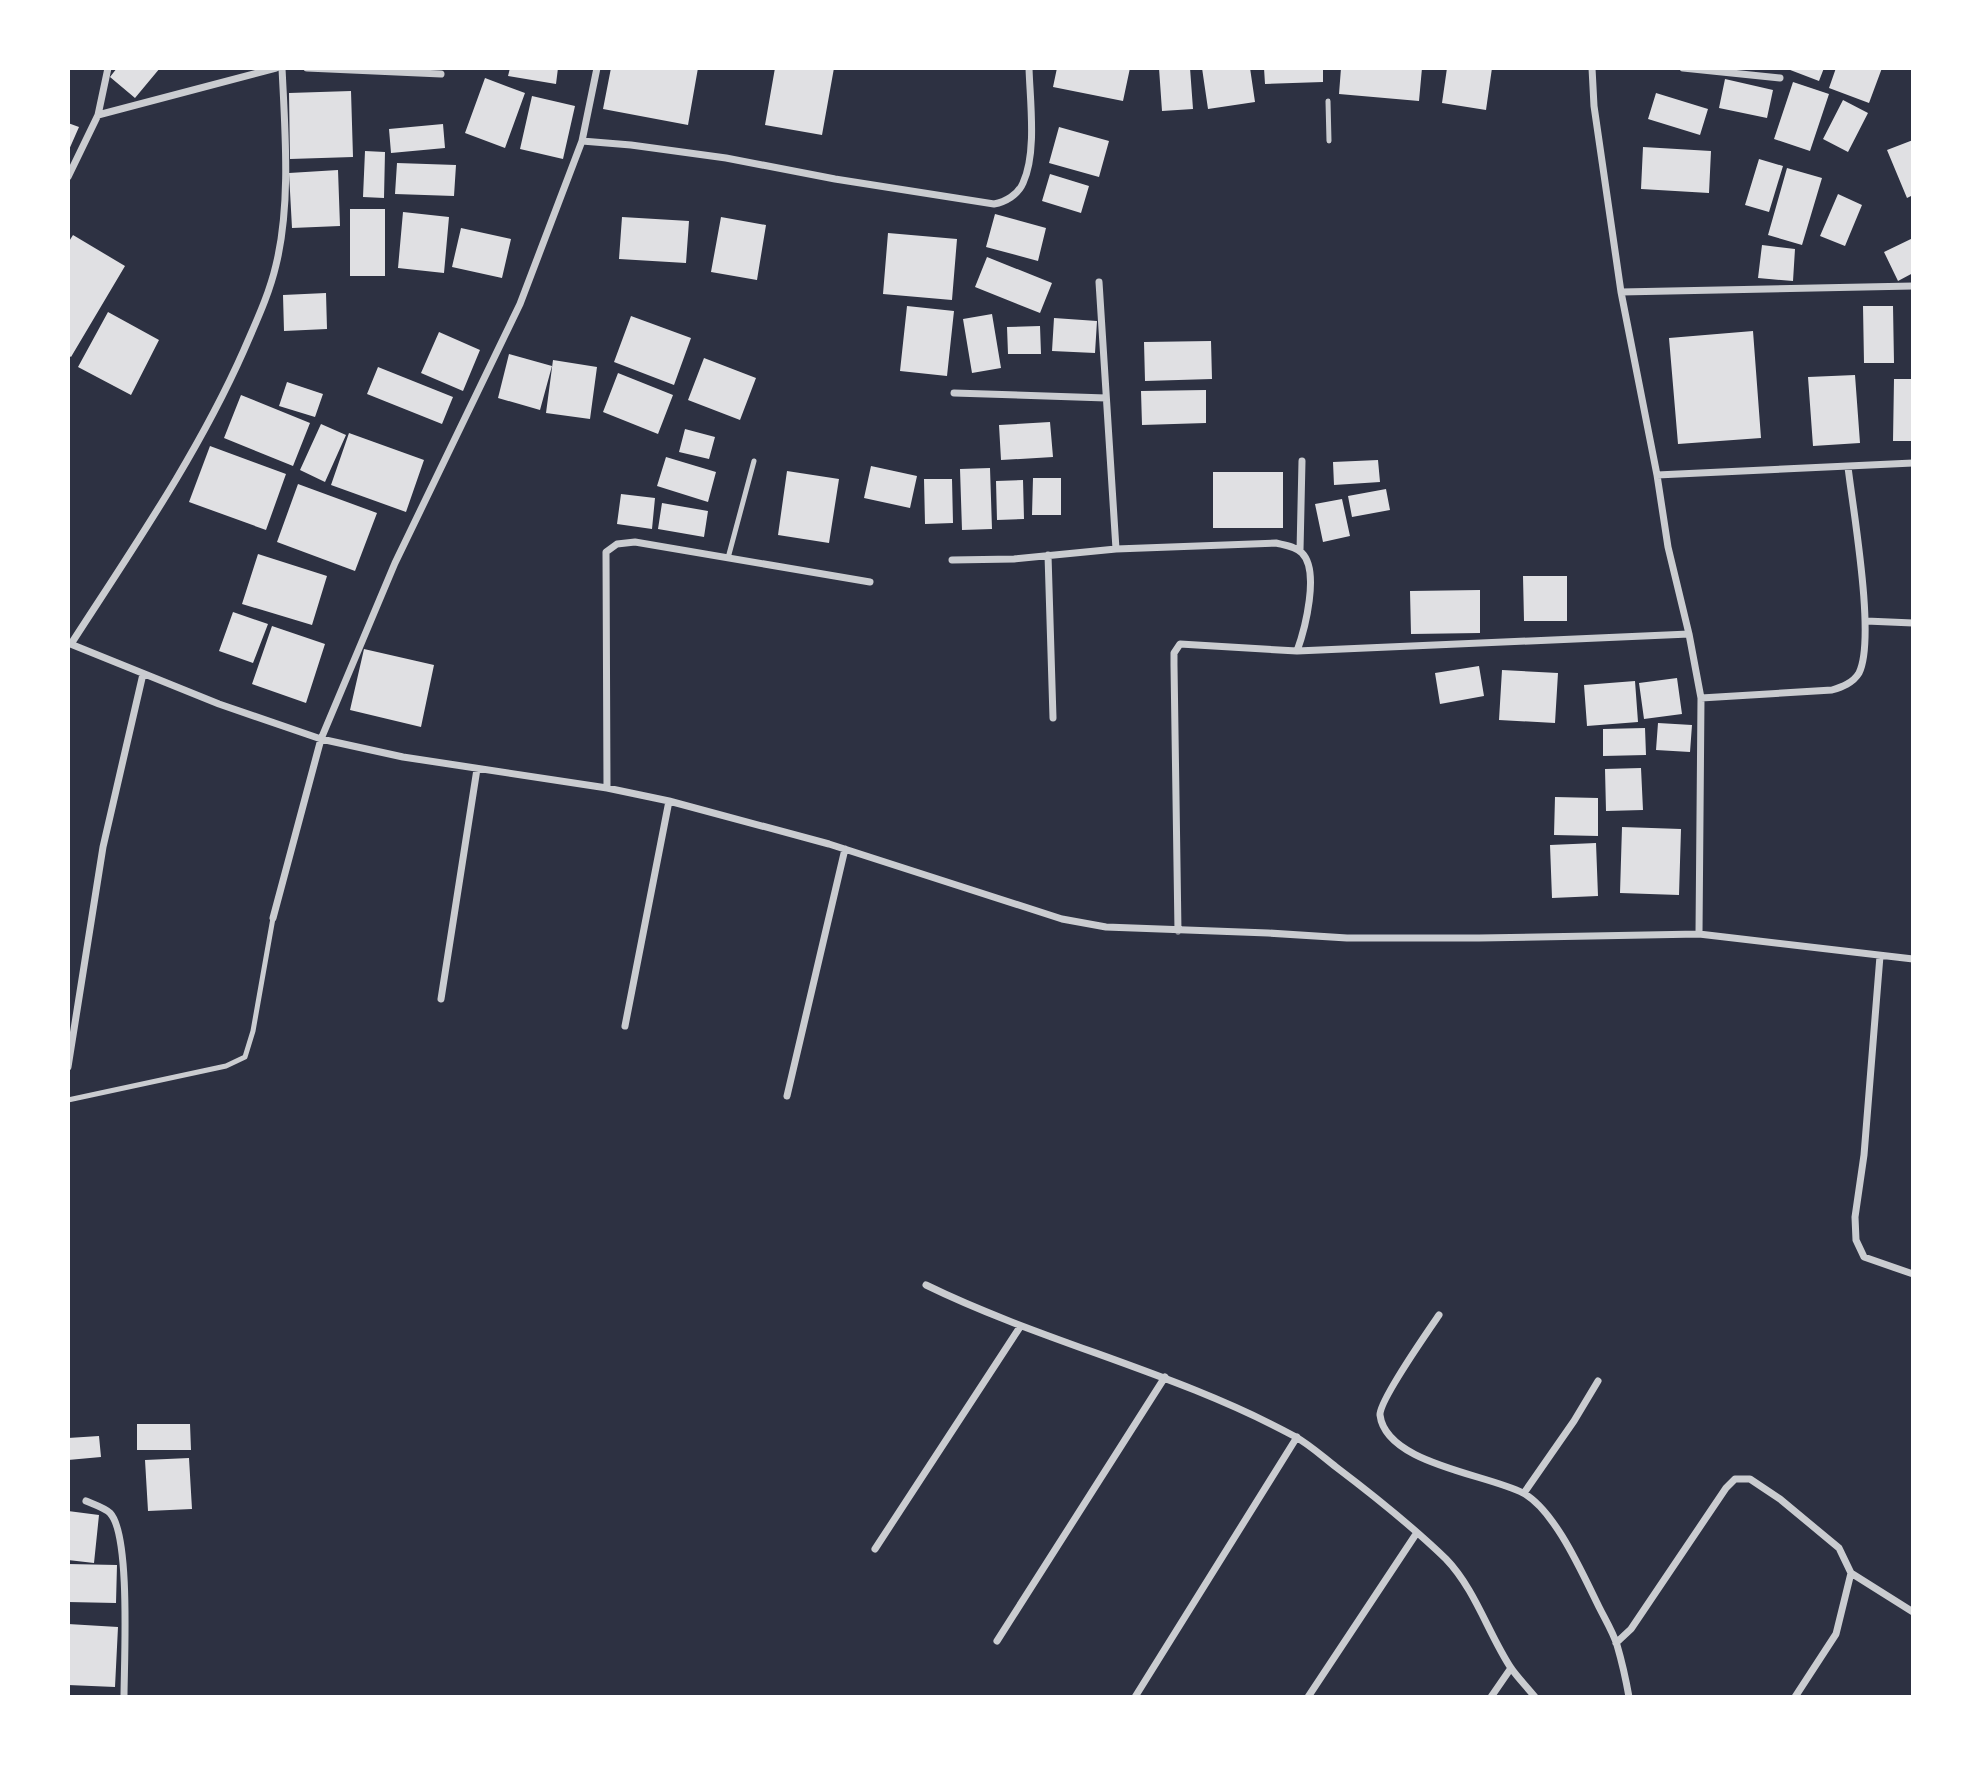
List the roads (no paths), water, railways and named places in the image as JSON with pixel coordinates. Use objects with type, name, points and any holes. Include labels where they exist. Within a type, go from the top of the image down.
[{"type":"street","points":[[68,177],[98,115],[108,68]]},
{"type":"street","points":[[98,115],[276,68]]},
{"type":"street","points":[[282,68],[285,131],[283,222],[266,300],[211,420],[70,643],[143,674],[321,739],[403,757],[607,788],[669,801],[845,849],[1062,919],[1106,928],[1347,938],[1479,939],[1699,934],[1913,959]]},
{"type":"street","points":[[307,68],[441,74]]},
{"type":"street","points":[[272,918],[321,739],[395,563],[520,304],[582,141],[597,68]]},
{"type":"street","points":[[582,141],[726,158],[835,179],[994,204],[1006,202],[1023,185],[1030,155],[1029,68]]},
{"type":"street","points":[[1592,68],[1594,106],[1621,292],[1657,475],[1668,547],[1701,698],[1699,934]]},
{"type":"street","points":[[1683,68],[1780,78]]},
{"type":"street","points":[[1098,282],[1116,549]]},
{"type":"street","points":[[1621,292],[1913,286]]},
{"type":"street","points":[[954,393],[1106,398]]},
{"type":"street","points":[[1300,551],[1302,461]]},
{"type":"street","points":[[1657,475],[1913,463]]},
{"type":"street","points":[[1701,698],[1832,690],[1847,685],[1858,674],[1865,650],[1866,621],[1848,467]]},
{"type":"street","points":[[607,788],[606,552],[617,544],[635,542],[870,582]]},
{"type":"street","points":[[952,560],[1014,559],[1116,549],[1276,543],[1300,551],[1308,561],[1306,627],[1297,651]]},
{"type":"street","points":[[1048,555],[1052,718]]},
{"type":"street","points":[[1866,621],[1913,623]]},
{"type":"street","points":[[1178,931],[1175,648],[1180,644],[1297,651],[1689,634]]},
{"type":"street","points":[[68,1067],[103,846],[143,674]]},
{"type":"street","points":[[440,999],[477,769]]},
{"type":"street","points":[[625,1026],[669,801]]},
{"type":"street","points":[[787,1096],[845,849]]},
{"type":"street","points":[[1880,956],[1864,1155],[1855,1217],[1856,1240],[1864,1257],[1913,1273]]},
{"type":"street","points":[[926,1286],[1020,1327],[1165,1377],[1297,1437],[1366,1489],[1447,1561],[1482,1613],[1511,1668],[1535,1697]]},
{"type":"street","points":[[1439,1315],[1387,1395],[1380,1411],[1384,1429],[1398,1445],[1419,1455],[1524,1493],[1547,1515],[1573,1554],[1616,1643],[1629,1697]]},
{"type":"street","points":[[875,1549],[1020,1327]]},
{"type":"street","points":[[997,1641],[1165,1377]]},
{"type":"street","points":[[1524,1493],[1574,1422],[1598,1381]]},
{"type":"street","points":[[1135,1697],[1297,1437]]},
{"type":"street","points":[[1616,1643],[1631,1629],[1726,1488],[1735,1479],[1750,1479],[1761,1484],[1839,1548],[1851,1573],[1913,1612]]},
{"type":"street","points":[[86,1501],[110,1513],[118,1529],[124,1580],[124,1697]]},
{"type":"street","points":[[1308,1697],[1416,1534]]},
{"type":"street","points":[[1795,1697],[1836,1634],[1851,1573]]},
{"type":"street","points":[[1491,1697],[1511,1668]]},
{"type":"lane","points":[[1328,101],[1329,141]]},
{"type":"lane","points":[[728,558],[754,461]]},
{"type":"lane","points":[[68,1100],[226,1066],[245,1057],[253,1031],[272,918]]}]
